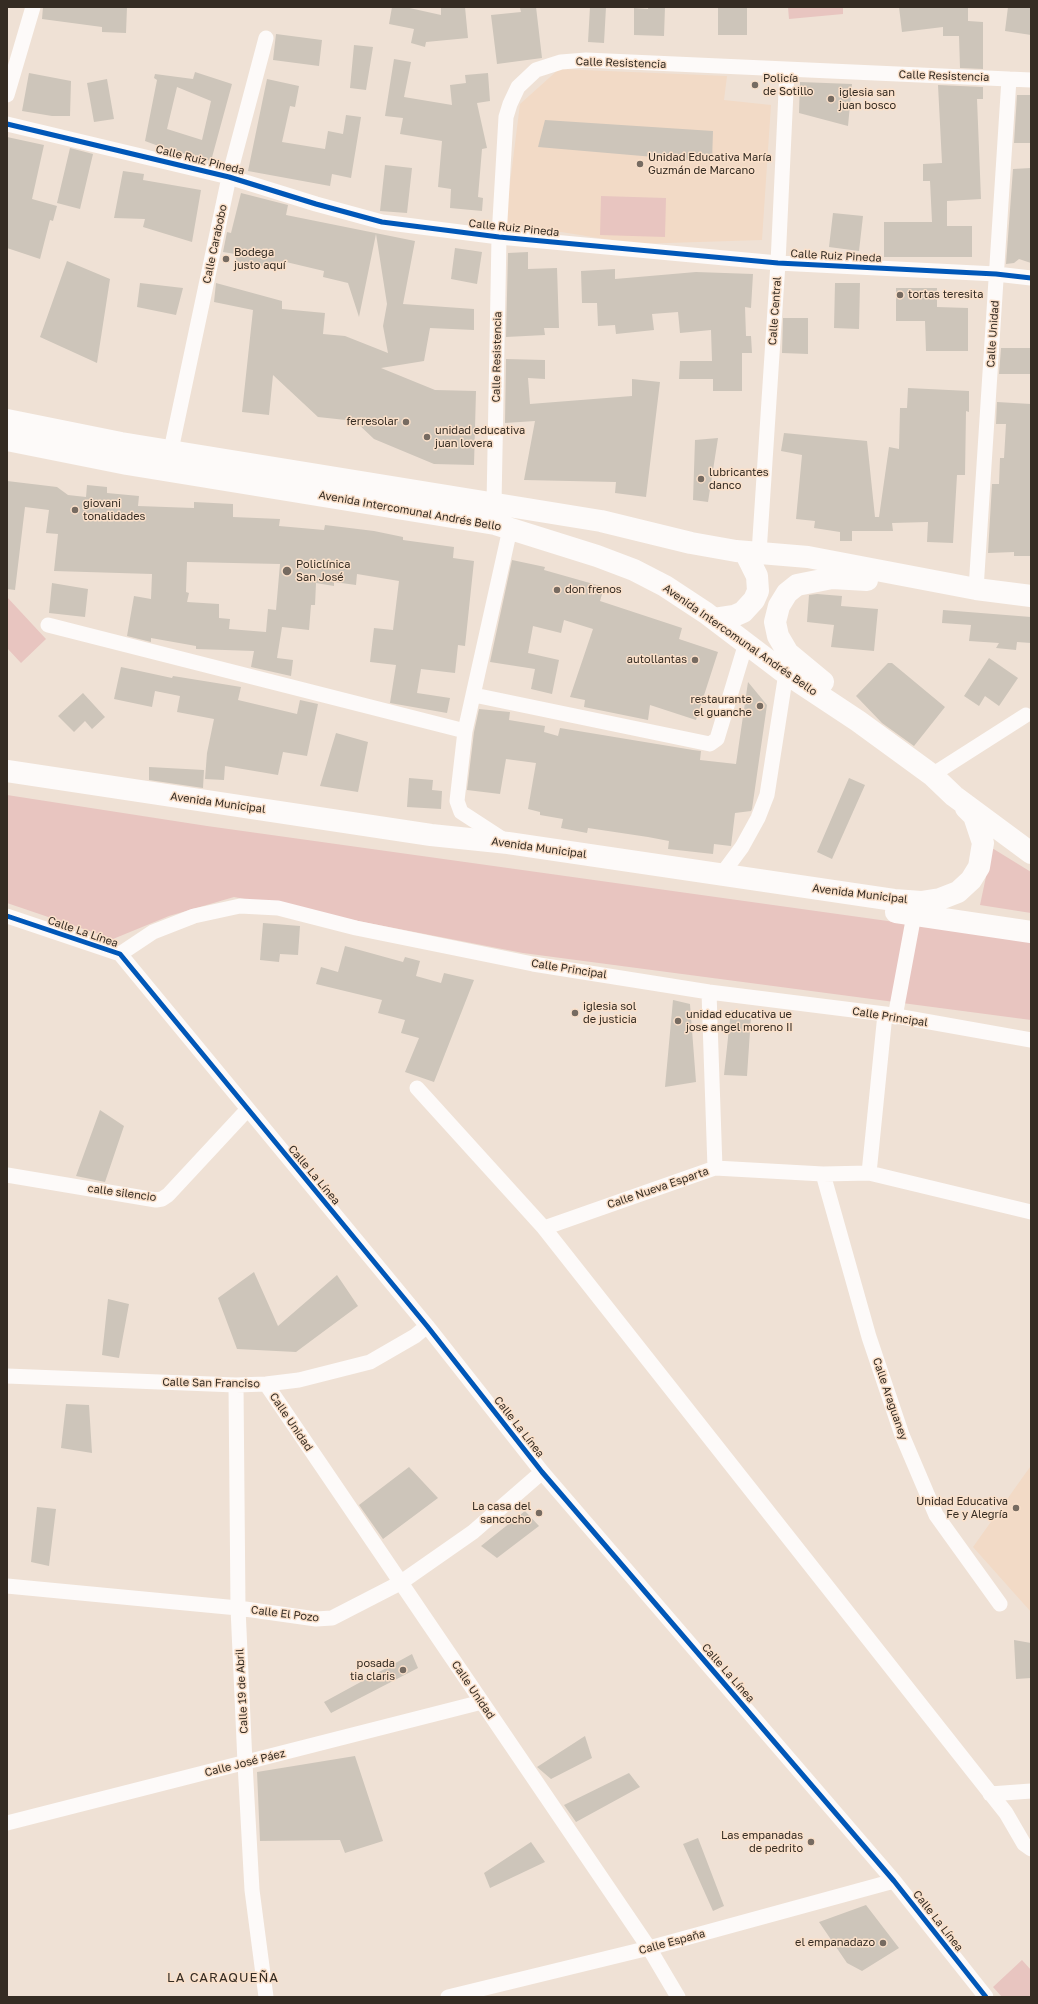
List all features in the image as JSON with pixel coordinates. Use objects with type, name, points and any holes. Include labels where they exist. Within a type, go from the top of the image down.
[{"type":"highway","name":"Avenida Intercomunal Andrés Bello","points":[[7,420],[121,443],[601,521],[691,544],[752,552],[808,557],[976,589],[1031,596]]},
{"type":"highway","name":"Avenida Intercomunal Andrés Bello","points":[[7,440],[127,464],[495,524],[597,556],[634,570],[665,586],[714,619],[786,673],[858,721],[932,775],[954,796],[1031,853]]},
{"type":"highway","points":[[714,619],[734,616],[743,612],[754,600],[758,591],[757,576],[752,552]]},
{"type":"highway","points":[[858,721],[841,694],[806,669],[788,653],[778,636],[775,622],[779,606],[787,593],[797,585],[832,578],[856,579],[899,586],[944,589],[976,589]]},
{"type":"highway","name":"Avenida Municipal","points":[[7,771],[259,814],[1031,932]]},
{"type":"highway","name":"Avenida Municipal","points":[[7,782],[431,835],[508,843],[894,900],[921,902],[940,899],[958,892],[971,880],[979,867],[982,843],[974,816],[954,796]]},
{"type":"street","points":[[7,95],[33,7]]},
{"type":"street","name":"Calle Carabobo","points":[[171,450],[229,177],[266,38]]},
{"type":"street","name":"Calle Resistencia","points":[[494,504],[499,237],[506,118],[518,86],[536,70],[562,62],[586,60],[1031,80]]},
{"type":"street","name":"Calle Central","points":[[752,552],[778,263],[787,70]]},
{"type":"street","name":"Calle Unidad","points":[[976,589],[1009,79]]},
{"type":"street","name":"Calle Ruiz Pineda","points":[[7,124],[229,177],[316,204],[382,222],[499,237],[778,263],[996,274],[1031,278]]},
{"type":"street","points":[[508,843],[461,812],[457,801],[465,731],[510,529]]},
{"type":"street","points":[[48,625],[465,731]]},
{"type":"street","points":[[474,695],[710,744],[717,739],[746,643]]},
{"type":"street","points":[[722,874],[742,847],[758,818],[767,794],[786,673]]},
{"type":"street","points":[[932,775],[1026,715]]},
{"type":"street","name":"Calle Principal","points":[[120,954],[153,932],[194,916],[240,906],[278,908],[356,928],[533,964],[709,992],[890,1016],[1031,1040]]},
{"type":"street","points":[[869,1173],[890,1016],[914,915]]},
{"type":"street","name":"Calle La Línea","points":[[7,916],[120,954],[247,1110],[427,1326],[542,1472],[894,1881],[986,1997]]},
{"type":"street","points":[[709,992],[715,1168]]},
{"type":"street","points":[[417,1088],[544,1228],[1006,1813],[1024,1844],[1031,1849]]},
{"type":"street","name":"calle silencio","points":[[7,1175],[156,1200],[162,1199],[168,1195],[247,1110]]},
{"type":"street","name":"Calle Nueva Esparta","points":[[544,1228],[715,1168],[823,1174],[869,1173],[1031,1212]]},
{"type":"street","name":"Calle Araguaney","points":[[823,1174],[869,1337],[902,1435],[936,1515],[1000,1604]]},
{"type":"street","name":"Calle San Franciso","points":[[7,1376],[236,1385],[266,1384],[299,1380],[370,1362],[415,1336],[427,1326]]},
{"type":"street","name":"Calle Unidad","points":[[266,1384],[649,1948],[678,1997]]},
{"type":"street","name":"Calle 19 de Abril","points":[[236,1385],[238,1608],[245,1763],[252,1890],[266,1997]]},
{"type":"street","name":"Calle El Pozo","points":[[7,1586],[238,1608],[316,1619],[332,1618],[400,1583],[473,1532],[542,1472]]},
{"type":"street","name":"Calle José Páez","points":[[7,1823],[482,1702]]},
{"type":"street","points":[[990,1794],[1031,1791]]},
{"type":"street","name":"Calle España","points":[[448,1997],[649,1948],[894,1881]]},
{"type":"shaded area","points":[[788,7],[843,7],[843,14],[789,19]]},
{"type":"shaded area","name":"Unidad Educativa María Guzmán de Marcano","points":[[559,69],[727,76],[724,100],[771,105],[762,240],[636,244],[505,223],[520,104]]},
{"type":"shaded area","points":[[601,196],[666,198],[665,237],[600,235]]},
{"type":"shaded area","points":[[7,597],[46,639],[21,663],[7,648]]},
{"type":"shaded area","points":[[7,795],[207,826],[1031,941],[1031,1020],[523,953],[234,897],[169,916],[113,939],[7,903]]},
{"type":"shaded area","points":[[992,848],[1031,872],[1031,913],[980,905]]},
{"type":"shaded area","name":"Unidad Educativa Fe y Alegría","points":[[1030,1467],[1031,1468],[1031,1612],[973,1547]]},
{"type":"shaded area","points":[[1022,1960],[1031,1970],[1031,1997],[1002,1997],[993,1987]]},
{"type":"building","points":[[43,7],[127,7],[126,33],[102,32],[102,27],[42,19]]},
{"type":"building","points":[[392,7],[405,7],[441,15],[441,7],[465,7],[468,38],[426,42],[425,47],[411,43],[414,29],[389,24]]},
{"type":"building","points":[[536,7],[542,58],[497,64],[491,15],[521,12],[520,8]]},
{"type":"building","points":[[590,7],[606,7],[604,43],[588,42]]},
{"type":"building","points":[[648,7],[665,7],[664,36],[634,35],[634,8],[648,9]]},
{"type":"building","points":[[718,7],[747,7],[747,35],[718,35]]},
{"type":"building","points":[[899,7],[968,7],[968,21],[983,22],[983,69],[960,68],[959,36],[943,36],[943,27],[902,32]]},
{"type":"building","points":[[1008,7],[1031,7],[1031,35],[1005,31]]},
{"type":"building","points":[[276,34],[322,40],[319,66],[273,60]]},
{"type":"building","points":[[354,45],[373,47],[366,90],[350,88]]},
{"type":"building","points":[[394,59],[411,62],[404,97],[452,105],[450,85],[466,83],[465,75],[488,73],[490,101],[477,103],[487,148],[482,149],[478,197],[483,198],[482,211],[450,208],[451,189],[438,187],[442,141],[400,134],[403,118],[385,116]]},
{"type":"building","points":[[195,72],[232,84],[211,161],[145,141],[157,80],[154,78],[155,74],[193,79]],"holes":[[[177,87],[211,101],[202,140],[167,129]]]},
{"type":"building","points":[[29,73],[71,81],[70,116],[52,116],[22,111]]},
{"type":"building","points":[[107,79],[114,119],[94,122],[87,83]]},
{"type":"building","points":[[267,79],[299,86],[295,107],[290,106],[282,142],[325,149],[328,131],[343,134],[346,115],[361,117],[351,178],[332,174],[330,186],[248,171]]},
{"type":"building","points":[[800,82],[852,84],[848,126],[799,113]]},
{"type":"building","points":[[938,85],[983,87],[983,99],[977,99],[981,199],[947,201],[947,226],[972,226],[972,257],[884,257],[884,222],[932,222],[930,181],[923,181],[923,164],[942,163]]},
{"type":"building","points":[[1017,95],[1031,95],[1031,143],[1014,143]]},
{"type":"building","points":[[545,120],[713,131],[712,162],[538,147]]},
{"type":"building","points":[[7,137],[44,145],[32,199],[57,206],[53,221],[50,220],[40,259],[7,248]]},
{"type":"building","points":[[70,148],[93,154],[80,209],[57,203]]},
{"type":"building","points":[[385,165],[412,168],[407,213],[380,211]]},
{"type":"building","points":[[1031,168],[1031,263],[1019,259],[1014,263],[1006,264],[1013,169]]},
{"type":"building","points":[[123,171],[144,174],[143,180],[201,190],[192,242],[143,227],[145,219],[114,218]]},
{"type":"building","points":[[241,193],[288,205],[286,215],[415,241],[403,304],[474,309],[474,330],[430,328],[424,361],[381,368],[435,390],[476,391],[474,465],[434,464],[374,439],[355,421],[318,417],[273,375],[269,415],[242,412],[253,310],[214,302],[216,283],[282,301],[282,309],[325,313],[323,334],[345,336],[388,353],[383,326],[387,304],[376,234],[359,317],[348,283],[323,277],[324,271],[286,262],[238,270],[235,254],[223,252],[227,232],[231,233]]},
{"type":"building","points":[[833,213],[863,216],[859,251],[829,247]]},
{"type":"building","points":[[455,248],[482,252],[477,284],[451,279]]},
{"type":"building","points":[[528,252],[528,269],[557,268],[559,328],[544,328],[545,335],[506,337],[508,253]]},
{"type":"building","points":[[67,261],[110,279],[97,363],[40,337]]},
{"type":"building","points":[[615,269],[615,279],[696,272],[753,274],[751,308],[745,307],[746,336],[751,336],[752,353],[742,353],[742,391],[713,391],[713,379],[679,379],[680,361],[712,361],[711,330],[680,333],[678,312],[652,314],[654,330],[616,334],[615,325],[598,326],[597,303],[582,303],[581,271]]},
{"type":"building","points":[[140,283],[183,288],[176,315],[137,307]]},
{"type":"building","points":[[835,283],[860,283],[859,329],[834,328]]},
{"type":"building","points":[[896,288],[937,288],[937,307],[968,308],[968,351],[926,351],[925,321],[896,321]]},
{"type":"building","points":[[783,318],[808,318],[808,354],[782,353]]},
{"type":"building","points":[[1001,348],[1031,348],[1031,374],[999,374]]},
{"type":"building","points":[[506,359],[545,360],[545,379],[528,378],[530,404],[632,396],[632,379],[660,382],[646,497],[615,493],[616,482],[524,480],[535,421],[505,423]]},
{"type":"building","points":[[908,388],[969,391],[969,412],[966,411],[965,475],[957,475],[953,543],[927,542],[928,522],[892,523],[893,531],[852,531],[852,541],[840,541],[840,532],[814,528],[815,521],[796,519],[802,455],[781,451],[784,433],[867,441],[875,517],[879,517],[889,447],[899,449],[900,408],[907,408]]},
{"type":"building","points":[[997,402],[1031,404],[1031,556],[1014,556],[1014,552],[988,553],[992,484],[999,484],[1000,458],[1004,458],[1006,424],[996,424]]},
{"type":"building","points":[[718,438],[708,502],[693,500],[695,440]]},
{"type":"building","points":[[7,481],[57,487],[68,495],[86,497],[87,485],[107,487],[107,493],[139,496],[138,506],[194,508],[194,502],[233,504],[233,517],[280,519],[279,526],[324,530],[325,525],[374,531],[403,537],[403,540],[454,547],[453,558],[474,561],[465,646],[458,645],[455,673],[421,669],[417,693],[450,698],[447,713],[390,703],[396,665],[370,662],[374,628],[393,630],[399,581],[357,574],[356,585],[334,582],[334,586],[316,583],[315,605],[311,605],[309,630],[282,627],[277,658],[293,660],[291,676],[251,667],[254,651],[196,649],[196,646],[151,638],[151,642],[127,636],[134,596],[151,599],[152,574],[54,571],[58,534],[46,533],[49,510],[25,507],[15,590],[7,589]],"holes":[[[187,562],[280,564],[276,610],[268,609],[266,632],[229,629],[230,619],[219,618],[219,604],[187,602],[189,593],[186,592]]]},
{"type":"building","points":[[512,560],[545,567],[544,570],[604,587],[600,601],[682,628],[679,639],[718,652],[696,720],[650,705],[648,720],[584,707],[585,700],[570,697],[593,629],[564,620],[561,633],[533,626],[528,653],[559,660],[552,694],[531,689],[535,669],[490,662]]},
{"type":"building","points":[[52,583],[88,589],[85,617],[49,613]]},
{"type":"building","points":[[817,594],[842,596],[841,606],[878,609],[874,651],[831,647],[834,625],[807,622],[809,595]]},
{"type":"building","points":[[943,610],[1031,617],[1031,643],[1017,642],[1016,650],[996,648],[999,643],[969,641],[971,625],[942,623]]},
{"type":"building","points":[[989,658],[1018,678],[999,706],[985,696],[979,706],[964,696]]},
{"type":"building","points":[[888,663],[892,663],[945,707],[914,746],[882,723],[856,696]]},
{"type":"building","points":[[121,667],[172,678],[173,676],[241,687],[238,700],[297,714],[300,700],[318,704],[307,756],[283,752],[278,775],[225,766],[224,780],[205,779],[207,753],[214,719],[177,712],[180,696],[155,691],[152,707],[114,699]]},
{"type":"building","points":[[748,682],[767,705],[752,809],[751,811],[735,813],[731,846],[714,844],[713,854],[668,849],[669,841],[648,837],[588,828],[587,833],[561,828],[563,819],[540,815],[540,812],[528,809],[536,763],[506,759],[500,794],[467,790],[474,732],[479,709],[510,712],[509,720],[545,726],[544,732],[558,736],[560,728],[701,751],[700,760],[736,764]]},
{"type":"building","points":[[83,693],[105,717],[92,729],[85,721],[74,732],[58,716]]},
{"type":"building","points":[[336,733],[368,742],[358,792],[320,786]]},
{"type":"building","points":[[149,767],[204,770],[203,788],[149,780]]},
{"type":"building","points":[[409,778],[433,780],[432,790],[442,791],[441,809],[407,807]]},
{"type":"building","points":[[849,778],[865,785],[832,859],[817,852]]},
{"type":"building","points":[[263,923],[300,926],[298,955],[280,954],[279,962],[260,960]]},
{"type":"building","points":[[345,946],[403,962],[405,957],[420,961],[416,976],[441,983],[444,973],[474,980],[434,1082],[405,1072],[419,1038],[401,1033],[405,1020],[378,1013],[382,1000],[316,984],[321,967],[338,972]]},
{"type":"building","points":[[673,1000],[690,1004],[696,1082],[665,1087]]},
{"type":"building","points":[[731,1010],[751,1016],[747,1076],[724,1075]]},
{"type":"building","points":[[100,1110],[124,1126],[105,1182],[76,1176]]},
{"type":"building","points":[[254,1272],[278,1326],[337,1275],[358,1306],[296,1352],[237,1349],[218,1298]]},
{"type":"building","points":[[108,1299],[129,1304],[119,1358],[102,1355]]},
{"type":"building","points":[[66,1404],[89,1405],[92,1453],[61,1448]]},
{"type":"building","points":[[409,1467],[438,1498],[383,1539],[359,1505]]},
{"type":"building","points":[[37,1507],[56,1509],[49,1566],[31,1562]]},
{"type":"building","points":[[525,1511],[539,1526],[497,1558],[481,1546]]},
{"type":"building","points":[[1014,1640],[1031,1643],[1031,1678],[1016,1679]]},
{"type":"building","points":[[412,1654],[418,1668],[331,1713],[324,1702]]},
{"type":"building","points":[[585,1736],[592,1758],[551,1779],[537,1767]]},
{"type":"building","points":[[355,1756],[383,1841],[345,1853],[340,1840],[260,1841],[257,1772]]},
{"type":"building","points":[[629,1773],[640,1787],[576,1822],[564,1805]]},
{"type":"building","points":[[698,1838],[724,1906],[713,1911],[683,1844]]},
{"type":"building","points":[[531,1842],[545,1862],[490,1888],[484,1873]]},
{"type":"building","points":[[866,1905],[899,1948],[862,1971],[847,1963],[819,1922]]},
{"type":"cycle path","points":[[7,124],[229,177],[316,204],[382,222],[499,237],[778,263],[996,274],[1031,278]]},
{"type":"cycle path","points":[[7,916],[120,954],[427,1326],[542,1472],[894,1881],[986,1997]]},
{"type":"place","name":"Policía de Sotillo","points":[[755,85]]},
{"type":"place","name":"iglesia san juan bosco","points":[[831,99]]},
{"type":"place","name":"Unidad Educativa María Guzmán de Marcano","points":[[640,164]]},
{"type":"place","name":"Bodega justo aquí","points":[[226,259]]},
{"type":"place","name":"tortas teresita","points":[[900,295]]},
{"type":"place","name":"ferresolar","points":[[406,422]]},
{"type":"place","name":"unidad educativa juan lovera","points":[[427,437]]},
{"type":"place","name":"lubricantes danco","points":[[701,479]]},
{"type":"place","name":"giovani tonalidades","points":[[75,510]]},
{"type":"place","name":"Policlínica San José","points":[[287,571]]},
{"type":"place","name":"don frenos","points":[[557,590]]},
{"type":"place","name":"autollantas","points":[[695,660]]},
{"type":"place","name":"restaurante el guanche","points":[[760,706]]},
{"type":"place","name":"iglesia sol de justicia","points":[[575,1013]]},
{"type":"place","name":"unidad educativa ue jose angel moreno II","points":[[678,1021]]},
{"type":"place","name":"Unidad Educativa Fe y Alegría","points":[[1016,1508]]},
{"type":"place","name":"La casa del sancocho","points":[[539,1513]]},
{"type":"place","name":"posada tia claris","points":[[403,1670]]},
{"type":"place","name":"Las empanadas de pedrito","points":[[811,1842]]},
{"type":"place","name":"el empanadazo","points":[[883,1943]]},
{"type":"district","name":"LA CARAQUEÑA","points":[[223,1978]]}]
